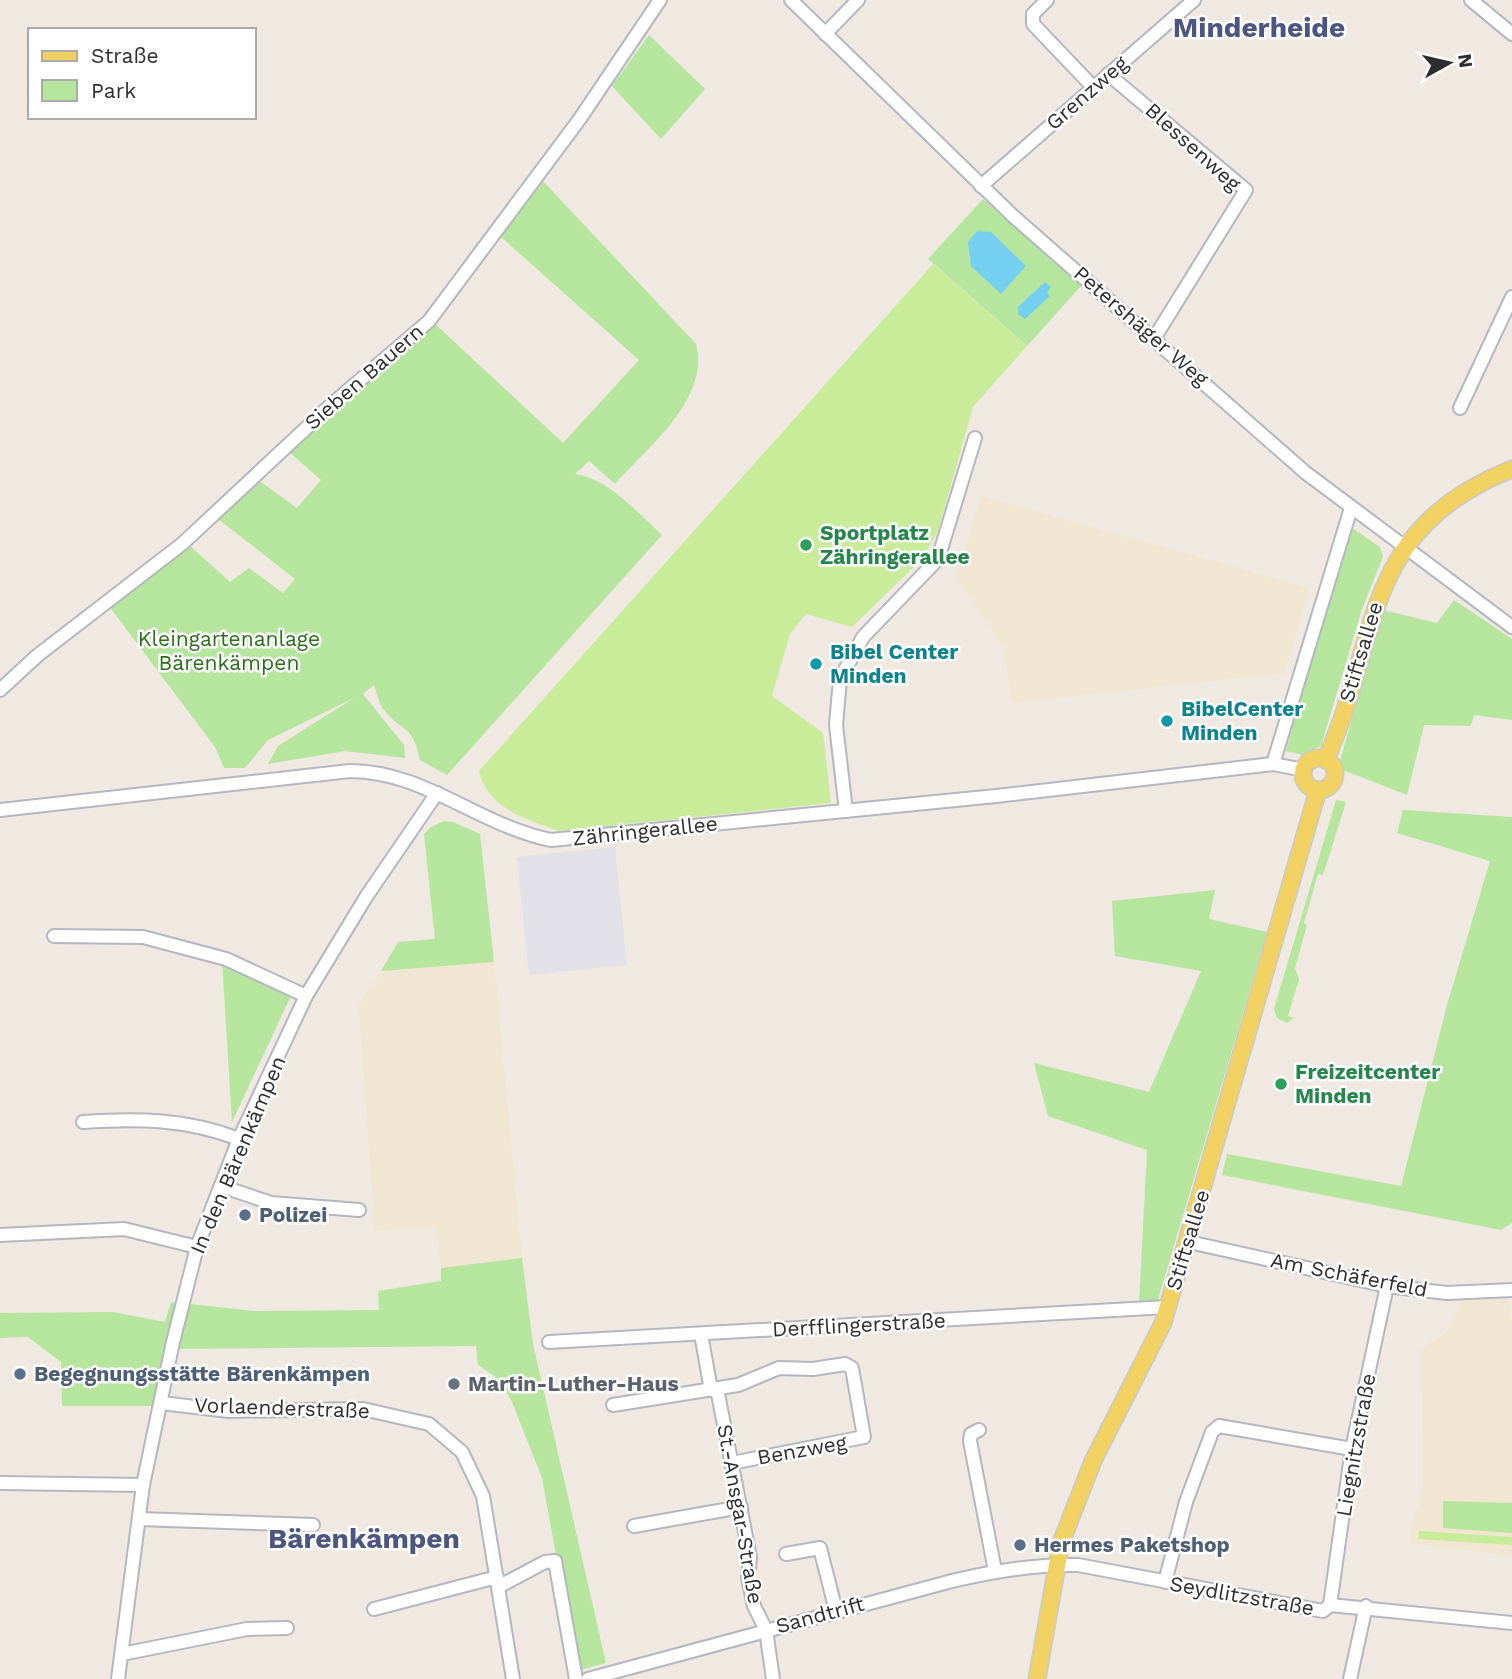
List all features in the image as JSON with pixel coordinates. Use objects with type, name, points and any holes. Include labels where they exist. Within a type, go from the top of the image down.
[{"type":"main road","name":"Stiftsallee","points":[[1326,759],[1370,617],[1384,584],[1405,549],[1439,513],[1459,497],[1512,469]]},
{"type":"main road","points":[[1326,759],[1335,770],[1335,780],[1328,788],[1318,790],[1306,784],[1304,771],[1312,760],[1326,759]]},
{"type":"main road","name":"Stiftsallee","points":[[1037,1679],[1055,1564],[1072,1509],[1148,1358],[1168,1307],[1318,790]]},
{"type":"street","name":"Sieben Bauern","points":[[0,690],[30,661],[182,544],[332,404],[429,321],[579,120],[660,0]]},
{"type":"street","name":"Petershäger Weg","points":[[791,0],[981,186],[1306,473],[1512,627]]},
{"type":"street","points":[[825,34],[858,0]]},
{"type":"street","points":[[1047,0],[1033,15],[1033,24],[1093,87]]},
{"type":"street","name":"Grenzweg","points":[[981,186],[1194,0]]},
{"type":"street","points":[[1471,0],[1512,34]]},
{"type":"street","name":"Blessenweg","points":[[1108,74],[1246,190],[1155,337]]},
{"type":"street","points":[[1460,408],[1512,297]]},
{"type":"street","points":[[846,811],[836,725],[840,678],[863,636],[938,559],[975,438]]},
{"type":"street","points":[[1273,764],[1351,508]]},
{"type":"street","name":"Zähringerallee","points":[[0,810],[350,771],[395,775],[519,834],[551,840],[1273,764],[1304,771]]},
{"type":"street","name":"In den Bärenkämpen","points":[[118,1679],[143,1485],[197,1247],[239,1139],[306,996],[366,897],[436,793]]},
{"type":"street","points":[[54,936],[143,937],[226,959],[306,996]]},
{"type":"street","points":[[83,1122],[136,1118],[167,1121],[197,1125],[239,1139]]},
{"type":"street","points":[[221,1186],[271,1203],[359,1210]]},
{"type":"street","points":[[0,1236],[124,1229],[197,1247]]},
{"type":"street","name":"Am Schäferfeld","points":[[1189,1242],[1387,1286],[1438,1293],[1512,1290]]},
{"type":"street","name":"Liegnitzstraße","points":[[1330,1605],[1352,1449],[1387,1286]]},
{"type":"street","name":"Derfflingerstraße","points":[[549,1342],[1168,1307]]},
{"type":"street","name":"St.-Ansgar-Straße","points":[[701,1334],[732,1463],[751,1557],[748,1578],[754,1606],[766,1630],[773,1679]]},
{"type":"street","name":"Benzweg","points":[[613,1405],[714,1390],[745,1383],[779,1368],[813,1369],[845,1364],[852,1368],[865,1431],[859,1440],[732,1463]]},
{"type":"street","name":"Vorlaenderstraße","points":[[161,1403],[229,1411],[363,1409],[429,1424],[462,1452],[483,1496],[513,1679]]},
{"type":"street","points":[[1165,1582],[1186,1502],[1212,1433],[1219,1426],[1352,1449]]},
{"type":"street","points":[[979,1430],[971,1434],[970,1441],[995,1571]]},
{"type":"street","points":[[0,1483],[143,1485]]},
{"type":"street","points":[[634,1526],[741,1507]]},
{"type":"street","points":[[139,1519],[313,1525]]},
{"type":"street","points":[[786,1554],[817,1548],[822,1551],[836,1611]]},
{"type":"street","points":[[374,1609],[498,1582],[545,1562],[555,1561],[576,1679]]},
{"type":"street","name":"Sandtrift","points":[[588,1679],[619,1675],[766,1630],[995,1571],[1055,1564]]},
{"type":"street","name":"Seydlitzstraße","points":[[1055,1564],[1078,1565],[1323,1611],[1330,1605],[1366,1606],[1512,1623]]},
{"type":"street","points":[[1350,1679],[1366,1606]]},
{"type":"street","points":[[1512,1615],[1512,1623]]},
{"type":"street","points":[[122,1654],[247,1629],[287,1628]]},
{"type":"shaded area","points":[[982,496],[1309,588],[1284,673],[1012,703],[1004,648],[956,577]]},
{"type":"shaded area","points":[[615,847],[627,965],[529,975],[517,857]]},
{"type":"shaded area","points":[[494,962],[522,1258],[441,1268],[437,1227],[375,1231],[359,1005],[381,971]]},
{"type":"shaded area","points":[[1509,1295],[1512,1323],[1512,1556],[1408,1543],[1423,1489],[1422,1348],[1446,1333],[1463,1299]]},
{"type":"green space","points":[[649,35],[705,89],[661,139],[612,86]]},
{"type":"green space","name":"Kleingartenanlage Bärenkämpen","points":[[543,181],[696,344],[698,364],[694,384],[674,420],[659,438],[615,484],[589,461],[575,474],[611,489],[662,535],[447,775],[420,760],[414,740],[383,708],[374,685],[363,694],[404,745],[405,758],[345,751],[268,764],[278,746],[354,698],[268,740],[245,768],[224,768],[215,747],[109,606],[190,546],[230,582],[249,568],[283,593],[295,579],[217,518],[258,480],[297,508],[321,480],[288,451],[433,322],[563,443],[639,360],[500,236]]},
{"type":"green space","points":[[983,199],[1081,286],[1027,346],[928,259]]},
{"type":"green space","name":"Sportplatz Zähringerallee","points":[[933,264],[1027,346],[973,407],[938,531],[922,559],[852,627],[806,614],[790,634],[772,696],[823,733],[831,803],[559,831],[522,817],[500,804],[484,784],[479,771]]},
{"type":"green space","points":[[1349,526],[1380,547],[1383,557],[1362,609],[1321,746],[1302,755],[1286,751]]},
{"type":"green space","points":[[1454,600],[1512,639],[1512,720],[1474,715],[1471,726],[1424,725],[1407,795],[1338,768],[1383,610],[1437,623]]},
{"type":"green space","points":[[1336,800],[1346,802],[1323,875],[1318,874],[1304,923],[1307,925],[1295,968],[1299,979],[1288,1016],[1294,1018],[1287,1023],[1277,1018],[1274,1009]]},
{"type":"green space","points":[[1403,810],[1512,817],[1512,1223],[1501,1230],[1222,1175],[1227,1154],[1401,1186],[1447,1005],[1490,861],[1397,833]]},
{"type":"green space","points":[[444,821],[453,822],[480,834],[494,962],[381,971],[398,942],[435,939],[424,834]]},
{"type":"green space","points":[[1215,890],[1209,919],[1267,932],[1157,1303],[1139,1304],[1147,1150],[1048,1116],[1034,1063],[1149,1092],[1201,971],[1115,956],[1112,901]]},
{"type":"green space","points":[[222,960],[288,994],[290,998],[232,1122]]},
{"type":"green space","points":[[522,1258],[533,1344],[606,1663],[577,1671],[542,1478],[512,1402],[500,1380],[478,1365],[476,1346],[166,1349],[155,1406],[62,1406],[61,1362],[28,1337],[0,1338],[0,1313],[113,1312],[165,1322],[171,1302],[255,1311],[379,1310],[378,1291],[441,1281],[441,1268]]},
{"type":"green space","points":[[1443,1501],[1512,1503],[1512,1533],[1443,1528]]},
{"type":"green space","points":[[1419,1531],[1512,1537],[1512,1545],[1418,1539]]},
{"type":"water","points":[[977,231],[991,232],[1026,266],[1001,294],[971,266],[968,242]]},
{"type":"water","points":[[1045,282],[1051,287],[1047,293],[1050,296],[1025,319],[1018,314],[1018,307]]},
{"type":"place","name":"Sportplatz Zähringerallee","points":[[806,545]]},
{"type":"place","name":"Bibel Center Minden","points":[[816,664]]},
{"type":"place","name":"BibelCenter Minden","points":[[1167,721]]},
{"type":"place","name":"Freizeitcenter Minden","points":[[1281,1084]]},
{"type":"place","name":"Polizei","points":[[245,1215]]},
{"type":"place","name":"Begegnungsstätte Bärenkämpen","points":[[20,1374]]},
{"type":"place","name":"Martin-Luther-Haus","points":[[454,1384]]},
{"type":"place","name":"Hermes Paketshop","points":[[1020,1545]]},
{"type":"district","name":"Minderheide","points":[[1259,27]]},
{"type":"district","name":"Bärenkämpen","points":[[364,1538]]}]
